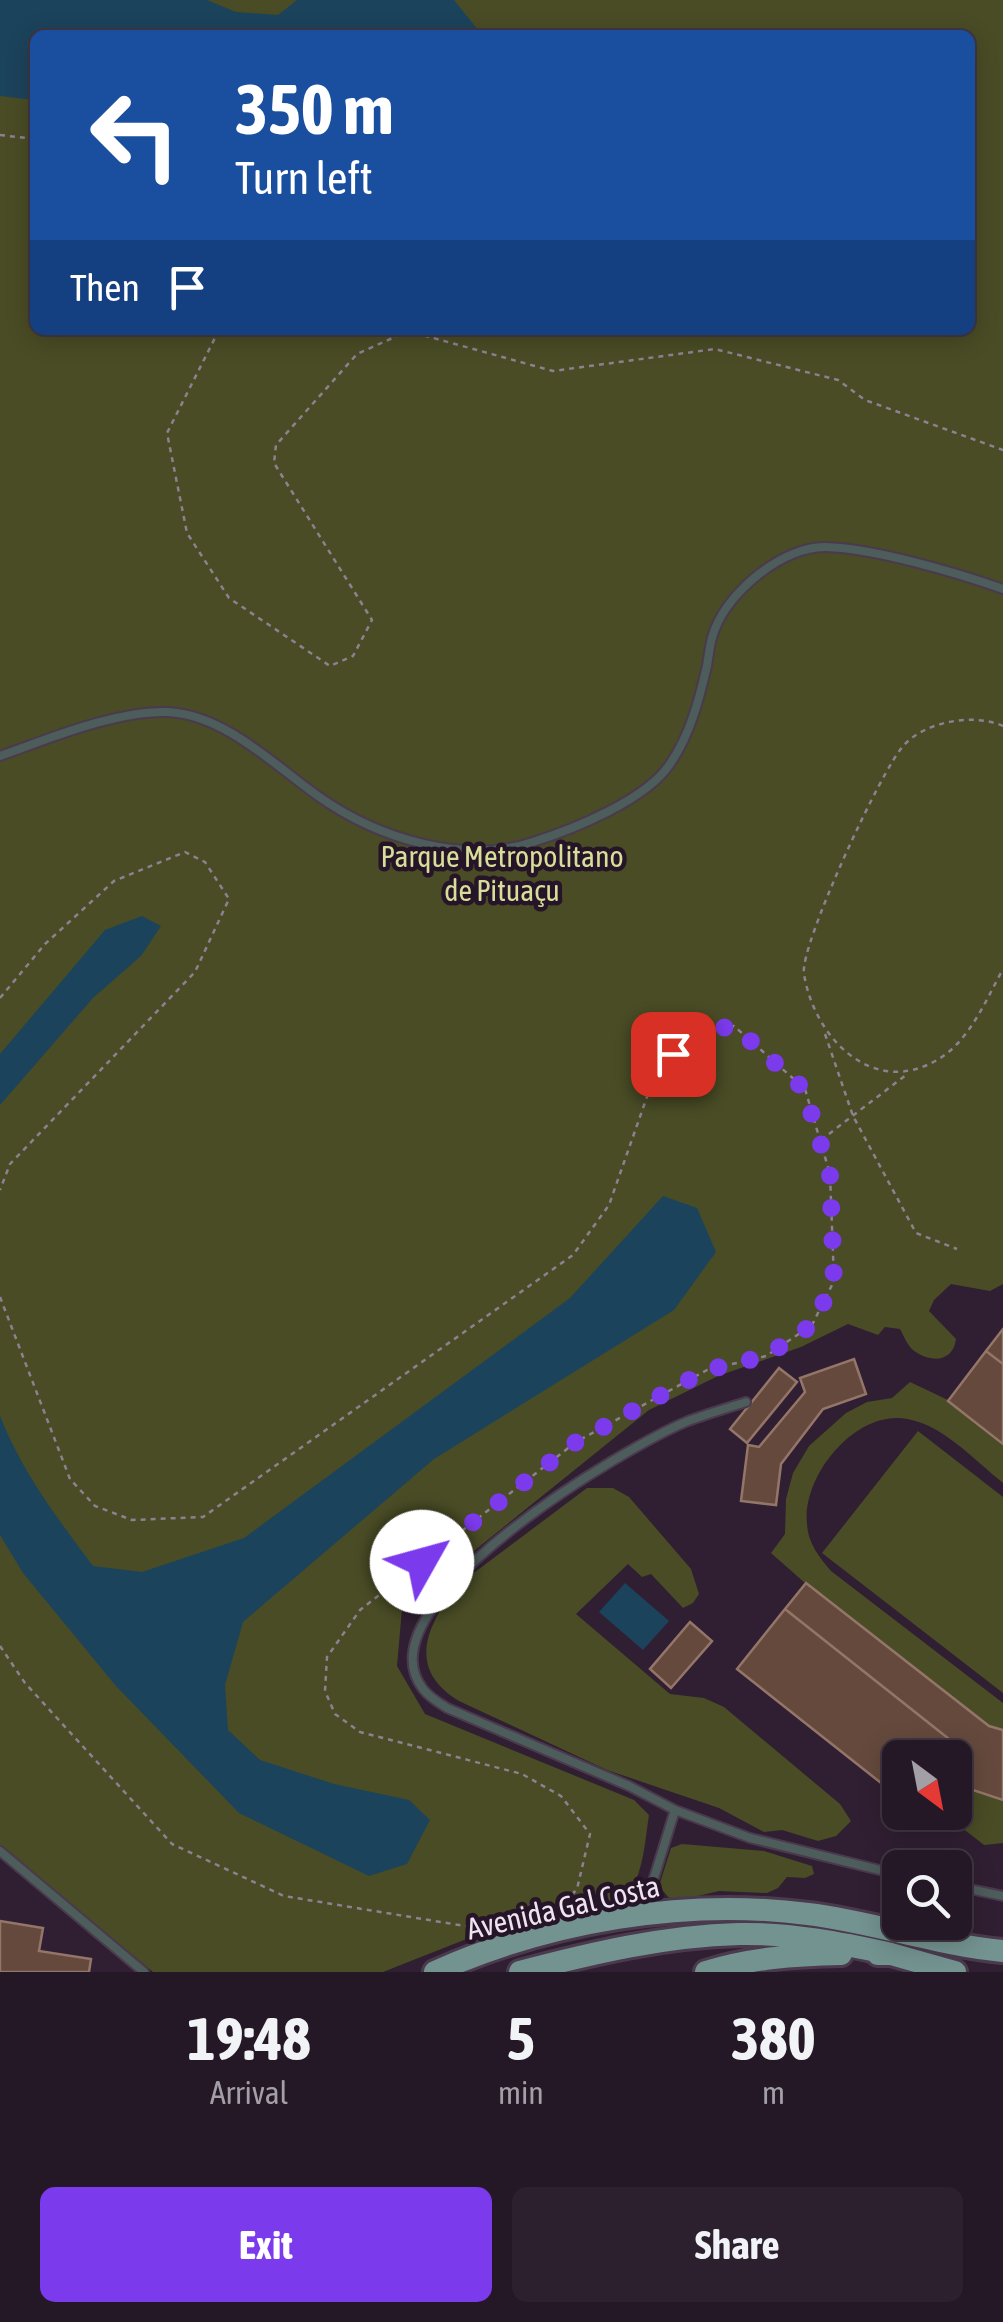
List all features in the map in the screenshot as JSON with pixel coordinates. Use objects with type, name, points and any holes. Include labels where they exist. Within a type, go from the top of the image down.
[{"type":"main road","name":"Avenida Gal Costa","points":[[435,1972],[520,1941],[623,1918],[659,1900],[808,1914],[1003,1951]]},
{"type":"main road","points":[[520,1972],[638,1944],[738,1934],[789,1936],[891,1954],[955,1972]]},
{"type":"main road","points":[[706,1972],[791,1955],[891,1954]]},
{"type":"lane","points":[[0,756],[123,718],[166,712],[194,716],[238,739],[360,822],[386,832],[419,843],[477,851],[531,844],[614,806],[651,785],[668,767],[684,741],[695,710],[715,628],[734,600],[759,575],[800,551],[824,547],[860,552],[973,578],[1003,589]]},
{"type":"lane","points":[[746,1402],[687,1422],[560,1493],[460,1573],[428,1612],[415,1645],[418,1680],[424,1690],[447,1708],[629,1786],[675,1810],[750,1838],[882,1871]]},
{"type":"lane","points":[[659,1900],[675,1810]]},
{"type":"lane","points":[[0,1851],[144,1972]]},
{"type":"lane","points":[[972,1890],[1003,1896]]},
{"type":"path","points":[[0,135],[30,138]]},
{"type":"path","points":[[216,335],[167,433],[187,534],[229,598],[330,666],[353,656],[372,620],[274,464],[276,445],[357,354],[399,335]]},
{"type":"path","points":[[422,335],[553,371],[715,349],[838,380],[865,400],[1003,450]]},
{"type":"path","points":[[957,1249],[916,1234],[853,1116],[803,970],[806,952],[884,773],[905,742],[930,728],[978,719],[1003,726]]},
{"type":"path","points":[[0,998],[45,944],[114,881],[185,852],[205,862],[229,899],[195,972],[10,1164],[0,1190]]},
{"type":"path","points":[[820,1141],[906,1075],[940,1059],[973,1024],[1003,969]]},
{"type":"path","points":[[0,1297],[70,1479],[95,1506],[132,1520],[203,1518],[572,1254],[609,1205],[656,1074],[690,1033],[734,1026],[804,1089],[830,1174],[834,1282],[812,1325],[766,1356],[707,1370],[576,1442],[360,1610],[328,1657],[325,1691],[335,1714],[360,1732],[522,1774],[561,1796],[590,1834],[578,1889],[556,1911]]},
{"type":"path","points":[[823,1029],[842,1050],[862,1063],[906,1075]]},
{"type":"path","points":[[0,1646],[26,1683],[172,1844],[284,1896],[504,1932]]},
{"type":"green space","name":"Parque Metropolitano de Pituaçu","points":[[0,0],[1003,0],[1003,1284],[990,1291],[951,1284],[934,1300],[929,1311],[956,1339],[946,1356],[933,1359],[913,1350],[900,1329],[885,1327],[878,1335],[848,1324],[801,1347],[718,1376],[649,1410],[402,1609],[397,1666],[425,1714],[634,1800],[649,1815],[638,1875],[620,1907],[464,1940],[383,1972],[153,1972],[0,1845]]},
{"type":"green space","points":[[1003,1329],[1003,1483],[929,1426],[900,1418],[882,1420],[848,1438],[821,1469],[808,1506],[807,1524],[818,1555],[831,1571],[1003,1703],[1003,1843],[984,1845],[965,1830],[972,1830],[972,1740],[882,1740],[882,1784],[737,1669],[805,1583],[771,1553],[785,1534],[786,1499],[793,1473],[809,1446],[846,1413],[867,1402],[892,1398],[910,1382],[948,1400]]},
{"type":"green space","points":[[918,1431],[1003,1497],[1003,1693],[822,1553]]},
{"type":"green space","points":[[587,1488],[613,1488],[629,1497],[691,1569],[699,1594],[683,1608],[651,1574],[642,1577],[628,1564],[576,1614],[670,1694],[704,1698],[724,1707],[840,1804],[851,1821],[836,1836],[818,1841],[782,1830],[764,1832],[719,1808],[607,1770],[459,1701],[432,1675],[427,1661],[431,1631],[459,1584]]},
{"type":"green space","points":[[682,1844],[764,1851],[812,1866],[814,1874],[787,1877],[767,1893],[719,1891],[677,1901],[659,1886],[671,1848]]},
{"type":"water","points":[[0,0],[207,0],[236,12],[278,15],[297,0],[454,0],[478,30],[30,30],[30,99],[0,96]]},
{"type":"water","points":[[142,916],[161,926],[141,956],[93,998],[0,1105],[0,1054],[105,930]]},
{"type":"water","points":[[663,1196],[697,1208],[716,1252],[674,1310],[434,1459],[243,1622],[225,1685],[228,1730],[260,1760],[334,1784],[409,1800],[430,1820],[407,1864],[369,1876],[239,1813],[116,1686],[23,1573],[0,1535],[0,1416],[30,1475],[93,1566],[142,1572],[244,1538],[570,1298]]},
{"type":"water","points":[[625,1583],[669,1621],[643,1650],[599,1612]]},
{"type":"building","points":[[1003,1329],[1003,1364],[986,1351]]},
{"type":"building","points":[[986,1351],[1003,1364],[1003,1444],[948,1401]]},
{"type":"building","points":[[854,1359],[866,1394],[823,1409],[781,1464],[776,1505],[741,1501],[748,1445],[759,1447],[805,1392],[800,1378]]},
{"type":"building","points":[[779,1368],[797,1382],[747,1443],[730,1429]]},
{"type":"building","points":[[806,1583],[989,1726],[1003,1730],[1003,1800],[972,1790],[972,1740],[948,1740],[785,1609]]},
{"type":"building","points":[[785,1609],[949,1739],[882,1740],[882,1784],[737,1669]]},
{"type":"building","points":[[690,1622],[712,1641],[671,1688],[650,1669]]},
{"type":"building","points":[[0,1921],[43,1928],[39,1951],[91,1959],[89,1972],[0,1972]]},
{"type":"route","points":[[422,1562],[576,1442],[707,1370],[766,1356],[812,1325],[834,1282],[830,1174],[804,1089],[734,1026],[690,1033],[673,1054]]}]
